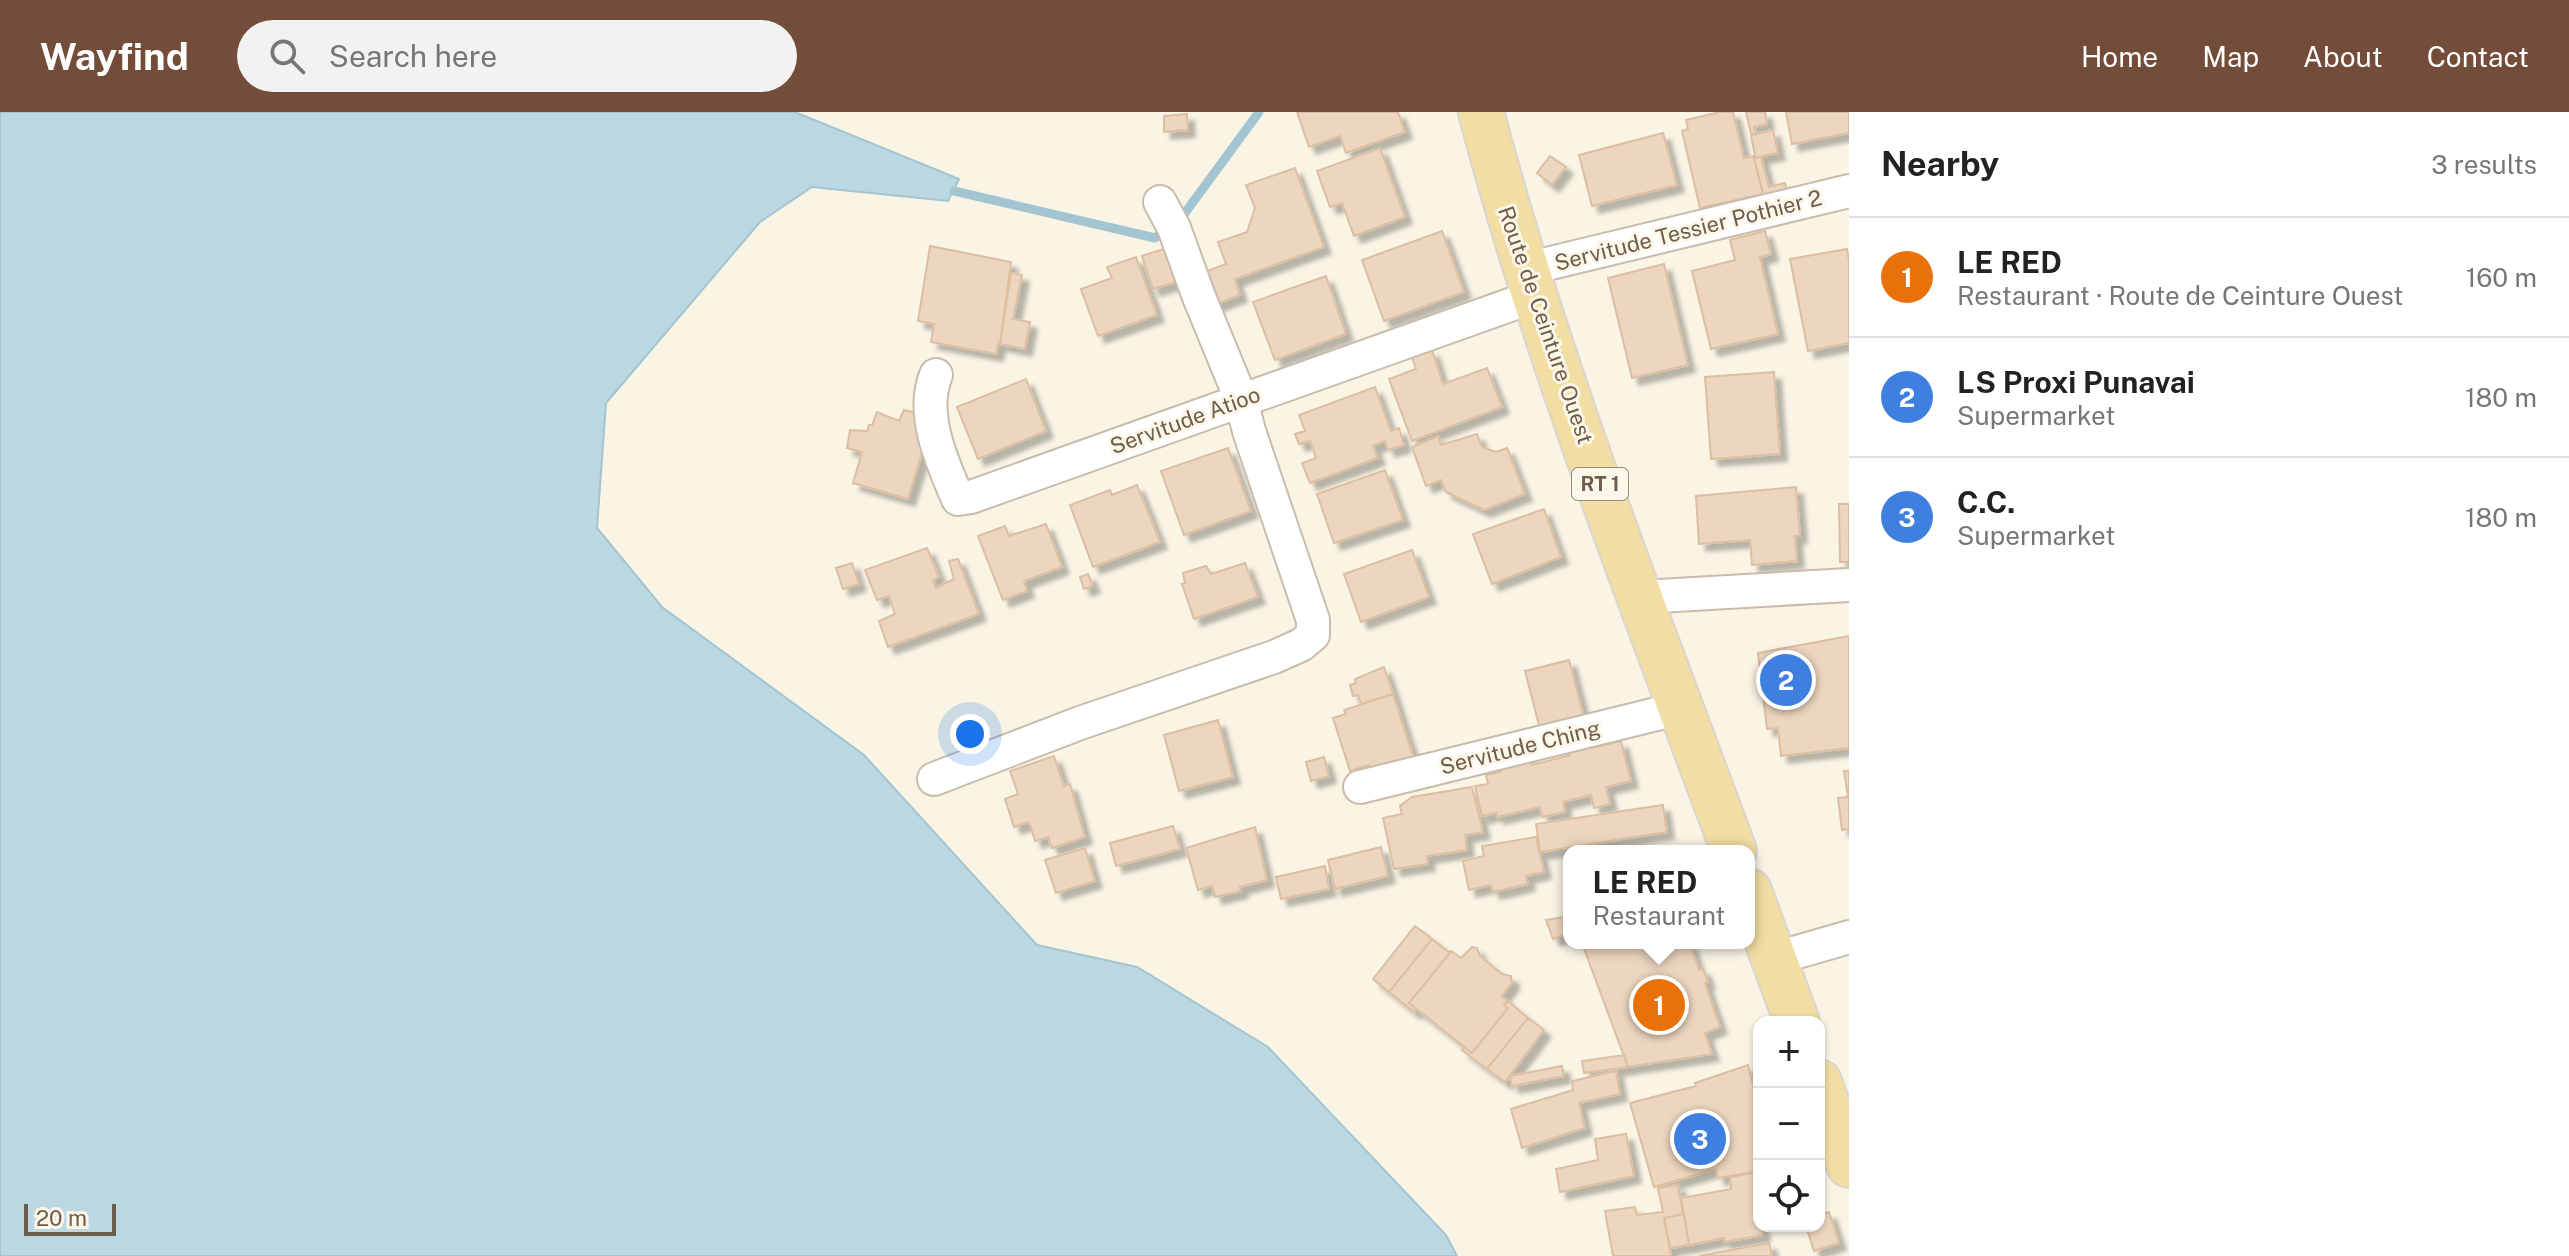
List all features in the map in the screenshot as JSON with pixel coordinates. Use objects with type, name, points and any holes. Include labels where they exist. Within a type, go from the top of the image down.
[{"type":"main road","name":"Route de Ceinture Ouest","points":[[1481,112],[1502,194],[1530,282],[1732,845]]},
{"type":"main road","points":[[1755,908],[1795,1016]]},
{"type":"main road","points":[[1821,1088],[1849,1165]]},
{"type":"street","name":"Servitude Tessier Pothier 2","points":[[1530,282],[1849,191]]},
{"type":"street","points":[[934,779],[1080,723],[1274,657],[1301,645],[1313,635],[1313,620],[1241,399],[1174,228],[1160,202]]},
{"type":"street","name":"Servitude Atioo","points":[[936,375],[930,388],[932,423],[958,499],[971,497],[1241,399],[1530,282]]},
{"type":"street","points":[[1641,597],[1849,585]]},
{"type":"street","name":"Servitude Ching","points":[[1360,787],[1681,708]]},
{"type":"street","points":[[1773,959],[1849,937]]},
{"type":"water","points":[[0,112],[795,112],[959,179],[948,201],[812,187],[760,222],[606,403],[597,528],[662,607],[864,755],[1037,945],[1137,967],[1268,1047],[1446,1235],[1457,1256],[0,1256]]},
{"type":"building","points":[[1297,112],[1398,112],[1405,132],[1346,153],[1340,136],[1309,147]]},
{"type":"building","points":[[1733,112],[1744,158],[1755,156],[1751,135],[1773,130],[1778,153],[1754,158],[1763,194],[1700,208],[1682,131],[1688,129],[1686,120]]},
{"type":"building","points":[[1746,112],[1765,112],[1767,124],[1754,127],[1756,135],[1751,133]]},
{"type":"building","points":[[1786,112],[1849,112],[1849,133],[1792,144]]},
{"type":"building","points":[[1187,114],[1188,130],[1164,132],[1164,116]]},
{"type":"building","points":[[1663,133],[1677,185],[1592,206],[1579,155]]},
{"type":"building","points":[[1380,148],[1405,217],[1354,236],[1342,203],[1330,207],[1317,171]]},
{"type":"building","points":[[1550,156],[1566,167],[1552,185],[1537,173]]},
{"type":"building","points":[[1761,157],[1769,187],[1785,183],[1787,191],[1764,197],[1754,158]]},
{"type":"building","points":[[1295,168],[1324,247],[1235,279],[1240,295],[1214,305],[1202,273],[1226,264],[1218,242],[1247,232],[1255,208],[1246,185]]},
{"type":"building","points":[[1442,231],[1464,292],[1384,321],[1362,260]]},
{"type":"building","points":[[1765,231],[1771,254],[1760,257],[1778,334],[1711,349],[1692,271],[1735,260],[1730,240]]},
{"type":"building","points":[[930,246],[1011,262],[996,354],[931,342],[934,324],[918,321]]},
{"type":"building","points":[[1173,246],[1185,279],[1153,289],[1142,256]]},
{"type":"building","points":[[1847,249],[1849,343],[1808,351],[1790,259]]},
{"type":"building","points":[[1136,257],[1157,315],[1098,336],[1081,289],[1112,278],[1107,267]]},
{"type":"building","points":[[1664,264],[1688,365],[1632,378],[1608,278]]},
{"type":"building","points":[[1011,273],[1022,275],[1013,319],[1030,322],[1025,349],[1000,344]]},
{"type":"building","points":[[1326,276],[1346,334],[1275,360],[1253,302]]},
{"type":"building","points":[[1432,350],[1443,384],[1487,368],[1502,407],[1412,441],[1389,379],[1416,369],[1412,357]]},
{"type":"building","points":[[1774,372],[1780,454],[1711,459],[1705,377]]},
{"type":"building","points":[[1026,379],[1046,431],[978,459],[957,407]]},
{"type":"building","points":[[1375,387],[1391,431],[1399,428],[1404,445],[1388,450],[1385,441],[1373,446],[1378,458],[1310,483],[1302,463],[1316,458],[1310,441],[1299,444],[1295,434],[1305,431],[1299,415]]},
{"type":"building","points":[[904,410],[922,414],[929,430],[908,499],[853,483],[862,452],[847,448],[850,430],[867,431],[877,412],[899,421]]},
{"type":"building","points":[[1477,434],[1482,447],[1496,452],[1507,448],[1525,494],[1484,510],[1446,492],[1441,480],[1426,486],[1412,447],[1438,436],[1441,445]]},
{"type":"building","points":[[1228,448],[1251,511],[1184,535],[1161,471]]},
{"type":"building","points":[[1385,470],[1403,520],[1334,543],[1317,494]]},
{"type":"building","points":[[1137,485],[1160,542],[1093,567],[1070,505],[1110,490],[1112,495]]},
{"type":"building","points":[[1796,487],[1800,536],[1795,536],[1797,561],[1752,565],[1750,540],[1699,544],[1696,496]]},
{"type":"building","points":[[1839,504],[1849,504],[1849,562],[1840,562]]},
{"type":"building","points":[[1544,509],[1561,557],[1492,584],[1473,534]]},
{"type":"building","points":[[1046,524],[1062,567],[1024,581],[1027,591],[1003,600],[978,536],[1005,526],[1009,536]]},
{"type":"building","points":[[927,548],[939,577],[933,580],[936,588],[954,579],[949,561],[958,559],[979,614],[888,647],[879,621],[895,614],[889,596],[877,600],[865,570]]},
{"type":"building","points":[[1412,550],[1429,597],[1361,622],[1344,574]]},
{"type":"building","points":[[852,563],[859,584],[843,589],[836,568]]},
{"type":"building","points":[[1245,563],[1258,597],[1194,619],[1182,584],[1185,583],[1183,573],[1206,566],[1211,574]]},
{"type":"building","points":[[1088,574],[1093,586],[1084,589],[1080,577]]},
{"type":"building","points":[[1849,636],[1849,748],[1781,756],[1778,728],[1767,729],[1758,653]]},
{"type":"building","points":[[1569,660],[1585,722],[1541,733],[1525,671]]},
{"type":"building","points":[[1384,667],[1393,694],[1361,704],[1358,695],[1353,696],[1350,685],[1356,683],[1355,679]]},
{"type":"building","points":[[1393,694],[1414,759],[1372,774],[1369,765],[1350,771],[1333,718],[1346,714],[1344,710]]},
{"type":"building","points":[[1218,720],[1233,777],[1179,791],[1164,735]]},
{"type":"building","points":[[1595,739],[1596,747],[1621,741],[1631,781],[1606,787],[1610,804],[1594,808],[1591,795],[1563,802],[1565,812],[1542,817],[1540,807],[1497,817],[1496,813],[1482,816],[1475,786],[1488,784],[1486,775],[1500,772],[1497,761],[1529,753],[1532,765],[1570,755],[1568,745]]},
{"type":"building","points":[[1054,756],[1064,786],[1070,784],[1085,837],[1052,848],[1048,837],[1035,841],[1029,822],[1014,827],[1005,799],[1018,794],[1010,771]]},
{"type":"building","points":[[1324,757],[1329,776],[1311,781],[1306,762]]},
{"type":"building","points":[[1844,771],[1849,771],[1849,829],[1842,830],[1838,798],[1848,797]]},
{"type":"building","points":[[1472,787],[1483,832],[1465,835],[1467,850],[1427,856],[1428,864],[1394,869],[1383,818],[1402,814],[1400,806],[1412,797]]},
{"type":"building","points":[[1663,805],[1667,832],[1584,845],[1563,845],[1563,848],[1540,852],[1536,824]]},
{"type":"building","points":[[1173,826],[1180,849],[1116,866],[1110,843]]},
{"type":"building","points":[[1255,827],[1267,880],[1215,897],[1212,886],[1198,890],[1186,848]]},
{"type":"building","points":[[1536,837],[1544,872],[1526,876],[1528,884],[1493,892],[1491,885],[1469,890],[1463,861],[1484,856],[1482,846]]},
{"type":"building","points":[[1381,847],[1388,876],[1335,889],[1328,860]]},
{"type":"building","points":[[1085,848],[1095,881],[1056,893],[1045,860]]},
{"type":"building","points":[[1325,866],[1329,889],[1281,899],[1276,877]]},
{"type":"building","points":[[1563,917],[1563,935],[1553,939],[1546,920]]},
{"type":"building","points":[[1415,926],[1432,939],[1389,992],[1373,979]]},
{"type":"building","points":[[1432,939],[1450,953],[1409,1003],[1416,1009],[1414,1012],[1389,992]]},
{"type":"building","points":[[1472,947],[1477,948],[1480,956],[1502,974],[1511,976],[1512,983],[1502,996],[1508,1001],[1504,1005],[1508,1008],[1472,1053],[1409,1003],[1451,951],[1461,958]]},
{"type":"building","points":[[1584,949],[1692,949],[1699,970],[1703,969],[1708,982],[1705,983],[1720,1027],[1705,1033],[1712,1054],[1628,1067]]},
{"type":"building","points":[[1508,1001],[1528,1018],[1487,1069],[1462,1050],[1464,1047],[1472,1053],[1508,1008],[1504,1005]]},
{"type":"building","points":[[1528,1018],[1544,1030],[1505,1082],[1487,1069]]},
{"type":"building","points":[[1624,1055],[1628,1067],[1584,1073],[1582,1061]]},
{"type":"building","points":[[1748,1065],[1753,1085],[1753,1172],[1718,1178],[1716,1169],[1654,1187],[1630,1103],[1696,1086],[1695,1083]]},
{"type":"building","points":[[1562,1066],[1564,1076],[1512,1086],[1510,1076]]},
{"type":"building","points":[[1616,1071],[1620,1094],[1579,1103],[1585,1128],[1522,1148],[1511,1109],[1573,1090],[1572,1081]]},
{"type":"building","points":[[1626,1134],[1634,1176],[1560,1192],[1556,1169],[1598,1160],[1595,1139]]},
{"type":"building","points":[[1753,1173],[1753,1232],[1763,1232],[1763,1235],[1689,1245],[1681,1198],[1731,1189],[1730,1177]]},
{"type":"building","points":[[1678,1185],[1683,1214],[1664,1218],[1671,1256],[1613,1256],[1605,1211],[1635,1207],[1637,1215],[1663,1212],[1658,1188]]},
{"type":"building","points":[[1829,1212],[1839,1243],[1814,1251],[1808,1232],[1825,1232],[1825,1213]]},
{"type":"building","points":[[1684,1214],[1689,1245],[1670,1248],[1664,1218]]},
{"type":"building","points":[[1769,1243],[1772,1256],[1699,1256]]},
{"type":"waterway","points":[[954,191],[1155,238],[1182,217],[1259,112]]},
{"type":"place","name":"LS Proxi Punavai","points":[[1786,680]]},
{"type":"place","name":"LE RED","points":[[1659,1005]]},
{"type":"place","name":"C.C.","points":[[1700,1139]]}]
